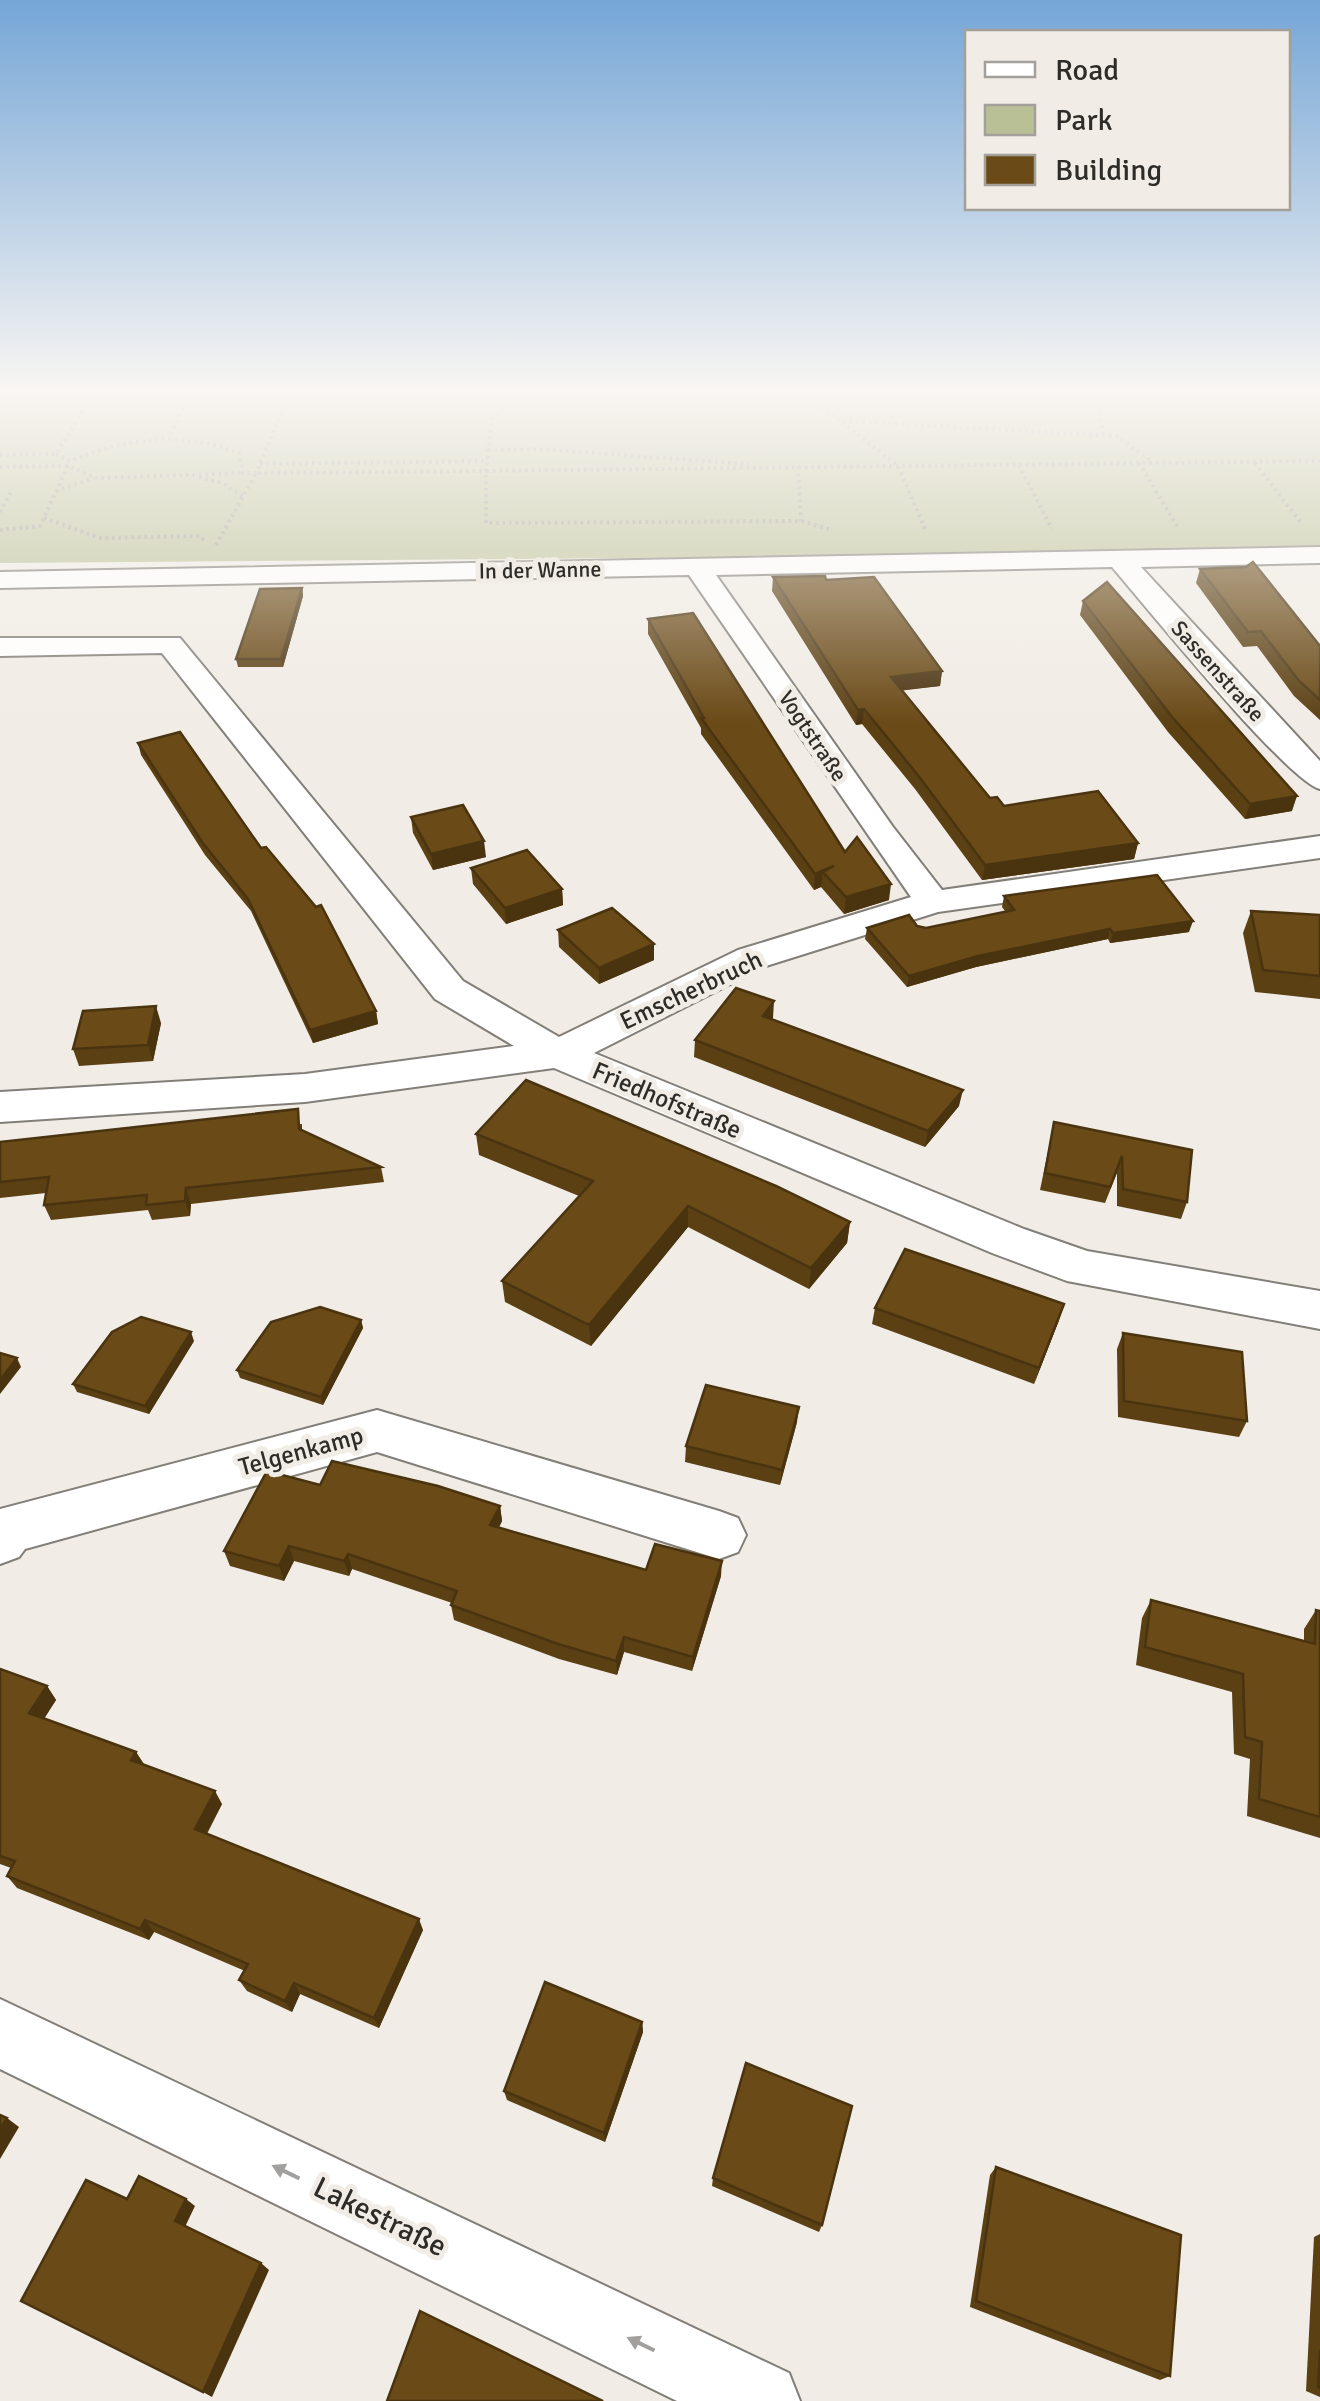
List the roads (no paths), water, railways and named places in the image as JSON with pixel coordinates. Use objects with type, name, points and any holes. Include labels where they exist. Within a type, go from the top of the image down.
[{"type":"street","name":"In der Wanne","points":[[6,587],[185,608],[697,567],[1320,555]]},
{"type":"street","name":"Sassenstraße","points":[[1120,560],[1320,779]]},
{"type":"street","name":"Vogtstraße","points":[[697,567],[881,834],[934,902]]},
{"type":"street","points":[[0,647],[185,608]]},
{"type":"street","name":"Friedhofstraße","points":[[185,608],[449,990],[558,1054],[1008,1241],[1084,1268],[1320,1310]]},
{"type":"street","name":"Emscherbruch","points":[[0,1107],[305,1088],[558,1054],[752,958],[934,902],[1320,846]]},
{"type":"street","name":"Telgenkamp","points":[[0,1540],[7,1530],[377,1431],[719,1535]]},
{"type":"street","name":"Lakestraße","points":[[0,2032],[719,2392]]}]
